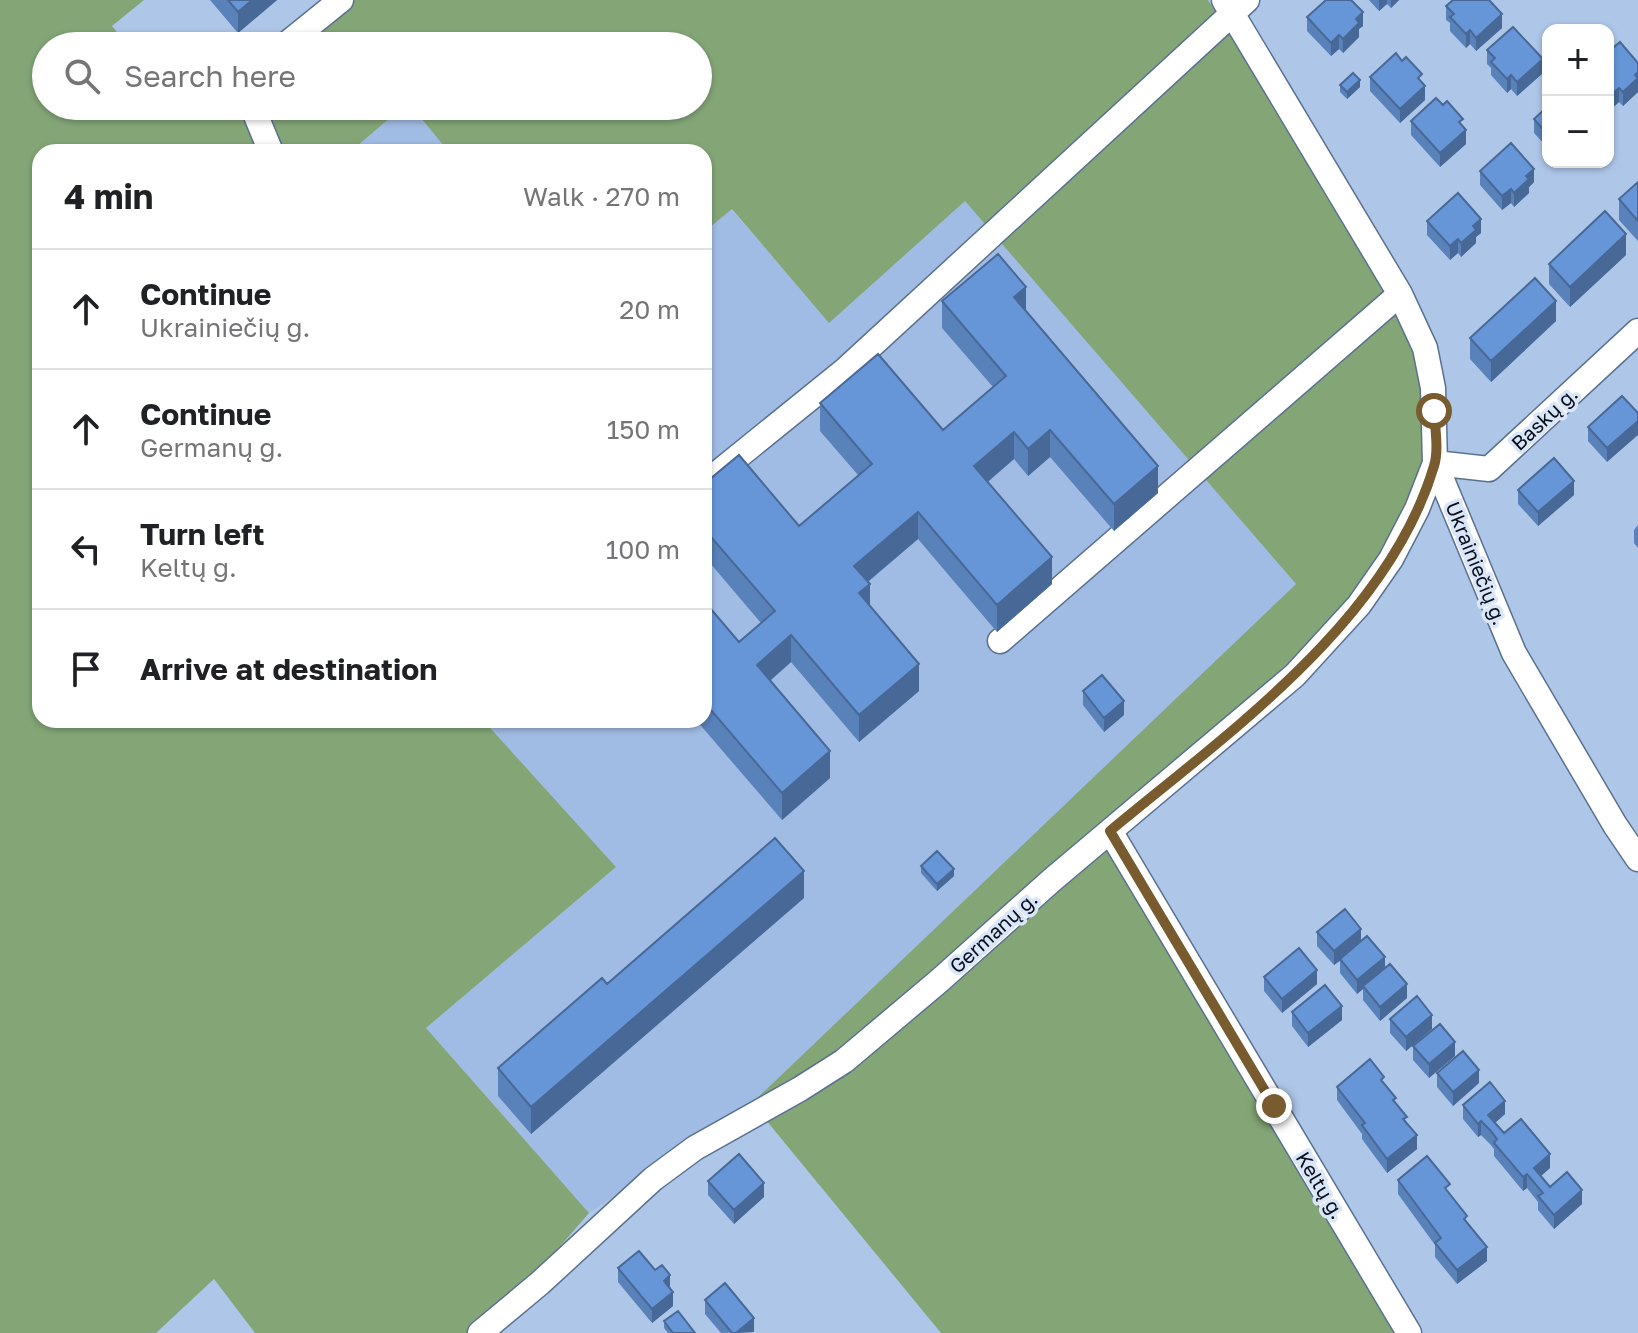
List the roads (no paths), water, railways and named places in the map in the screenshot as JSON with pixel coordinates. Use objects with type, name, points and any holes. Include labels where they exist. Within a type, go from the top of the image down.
[{"type":"street","points":[[301,32],[341,0]]},
{"type":"street","points":[[712,478],[845,370],[1234,5]]},
{"type":"street","name":"Ukrainiečių g.","points":[[1234,5],[1400,294],[1425,348],[1434,399],[1435,463],[1514,653],[1638,859]]},
{"type":"street","points":[[258,120],[268,144]]},
{"type":"street","points":[[1000,641],[1400,294]]},
{"type":"street","name":"Baskų g.","points":[[1435,463],[1489,469],[1638,331]]},
{"type":"street","name":"Germanų g.","points":[[480,1333],[664,1171],[695,1148],[844,1061],[1110,831],[1254,712],[1329,640],[1359,605],[1391,559],[1417,509],[1435,463]]},
{"type":"street","name":"Keltų g.","points":[[1110,831],[1409,1333]]}]
